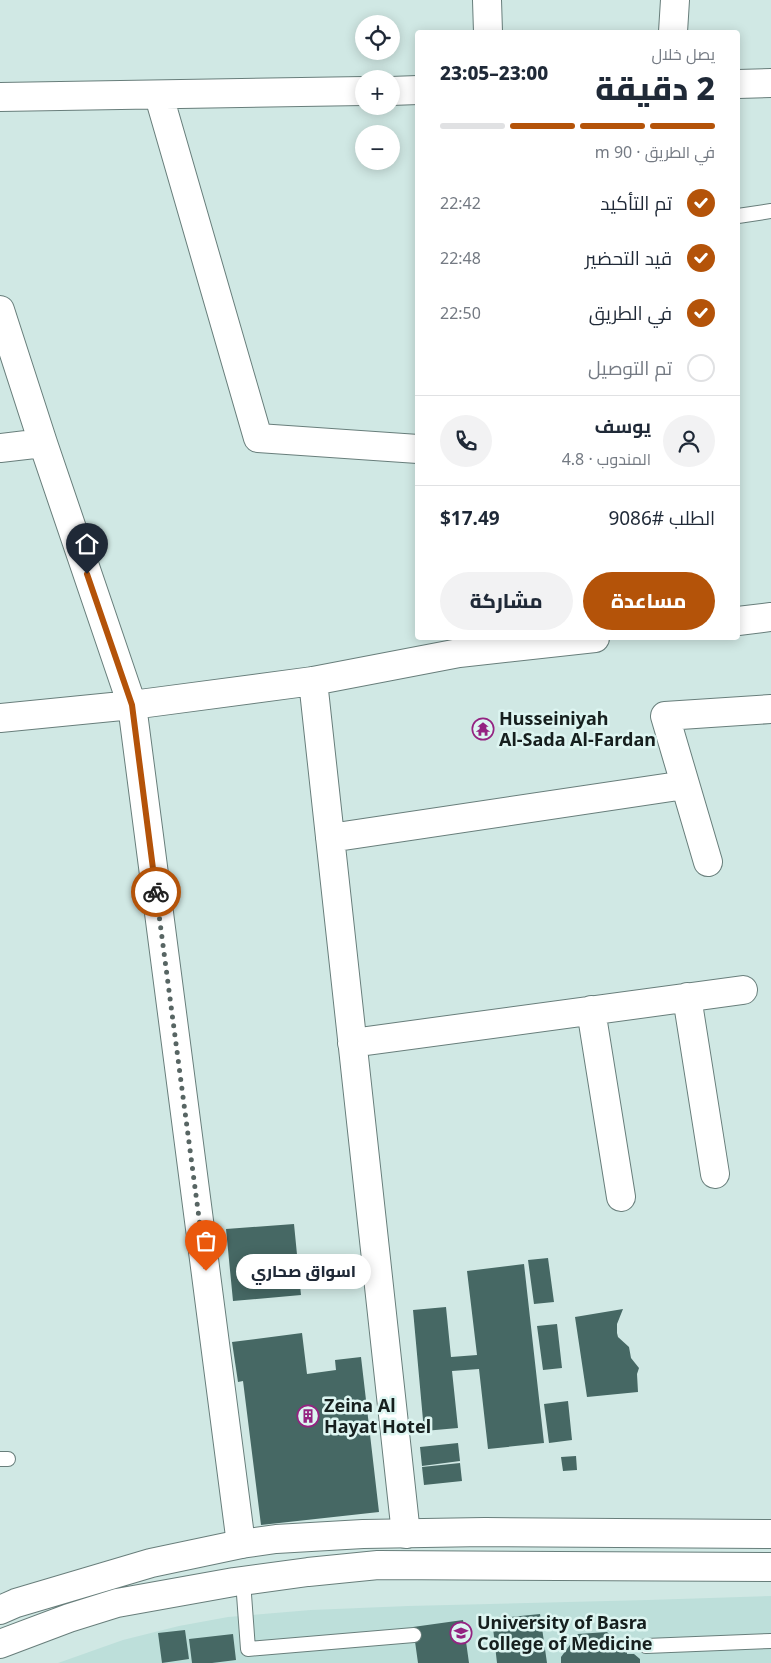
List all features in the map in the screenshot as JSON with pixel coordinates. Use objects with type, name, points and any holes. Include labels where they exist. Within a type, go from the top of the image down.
[{"type":"street","points":[[487,0],[488,30]]},
{"type":"street","points":[[674,30],[675,0]]},
{"type":"street","points":[[740,84],[771,83]]},
{"type":"street","points":[[400,91],[415,90]]},
{"type":"street","points":[[0,97],[159,96],[355,91]]},
{"type":"street","points":[[159,96],[258,438],[415,449]]},
{"type":"street","points":[[0,310],[132,705],[241,1544]]},
{"type":"street","points":[[0,448],[43,443]]},
{"type":"street","points":[[740,621],[771,617]]},
{"type":"street","points":[[0,718],[132,705],[313,681],[458,645],[556,640]]},
{"type":"street","points":[[313,681],[406,1534]]},
{"type":"street","points":[[708,862],[665,716],[771,709]]},
{"type":"street","points":[[330,838],[686,785]]},
{"type":"street","points":[[352,1042],[743,990]]},
{"type":"street","points":[[687,998],[714,1174]]},
{"type":"street","points":[[590,1010],[620,1197]]},
{"type":"street","points":[[0,1610],[16,1603],[151,1563],[241,1544],[276,1539],[485,1532],[771,1534]]},
{"type":"street","points":[[0,1644],[69,1618],[118,1604],[243,1581],[378,1565],[771,1567]]},
{"type":"lane","points":[[740,216],[771,211]]},
{"type":"lane","points":[[243,1581],[248,1649],[414,1635]]},
{"type":"lane","points":[[646,1646],[771,1641]]},
{"type":"shaded area","name":"University of Basra College of Medicine","points":[[771,1596],[771,1663],[58,1663],[123,1640],[179,1626],[228,1617],[311,1610],[408,1606]]},
{"type":"building","points":[[294,1224],[301,1295],[233,1301],[226,1229]]},
{"type":"building","points":[[548,1258],[554,1302],[534,1304],[528,1260]]},
{"type":"building","points":[[524,1264],[544,1443],[488,1449],[479,1369],[452,1371],[458,1428],[424,1431],[413,1310],[446,1307],[451,1357],[477,1355],[467,1271]]},
{"type":"building","points":[[623,1309],[617,1324],[617,1333],[618,1337],[629,1347],[631,1358],[639,1368],[637,1374],[638,1392],[587,1397],[575,1317]]},
{"type":"building","points":[[557,1324],[562,1368],[543,1370],[537,1326]]},
{"type":"building","name":"Zeina Al Hayat Hotel","points":[[302,1333],[307,1374],[336,1370],[335,1360],[361,1357],[379,1512],[261,1525],[243,1381],[238,1382],[232,1342]]},
{"type":"building","points":[[568,1401],[572,1440],[549,1443],[544,1404]]},
{"type":"building","points":[[458,1443],[460,1461],[422,1466],[420,1447]]},
{"type":"building","points":[[576,1456],[577,1470],[563,1471],[561,1457]]},
{"type":"building","points":[[460,1463],[462,1481],[424,1485],[422,1467]]},
{"type":"building","points":[[540,1614],[547,1663],[497,1663],[492,1619]]},
{"type":"building","points":[[463,1620],[469,1663],[418,1663],[413,1627]]},
{"type":"building","points":[[185,1630],[189,1659],[162,1663],[158,1633]]},
{"type":"building","points":[[607,1632],[627,1650],[627,1654],[634,1654],[640,1659],[640,1663],[561,1663],[561,1657],[578,1634]]},
{"type":"building","points":[[233,1634],[236,1660],[192,1663],[189,1639]]},
{"type":"way so far","points":[[156,892],[206,1271]]},
{"type":"place","name":"Husseiniyah Al-Sada Al-Fardan","points":[[483,729]]},
{"type":"place","name":"اسواق صحاري","points":[[206,1271]]},
{"type":"place","name":"Zeina Al Hayat Hotel","points":[[308,1416]]},
{"type":"place","name":"University of Basra College of Medicine","points":[[461,1633]]},
{"type":"route","points":[[87,574],[132,705],[156,892]]}]
